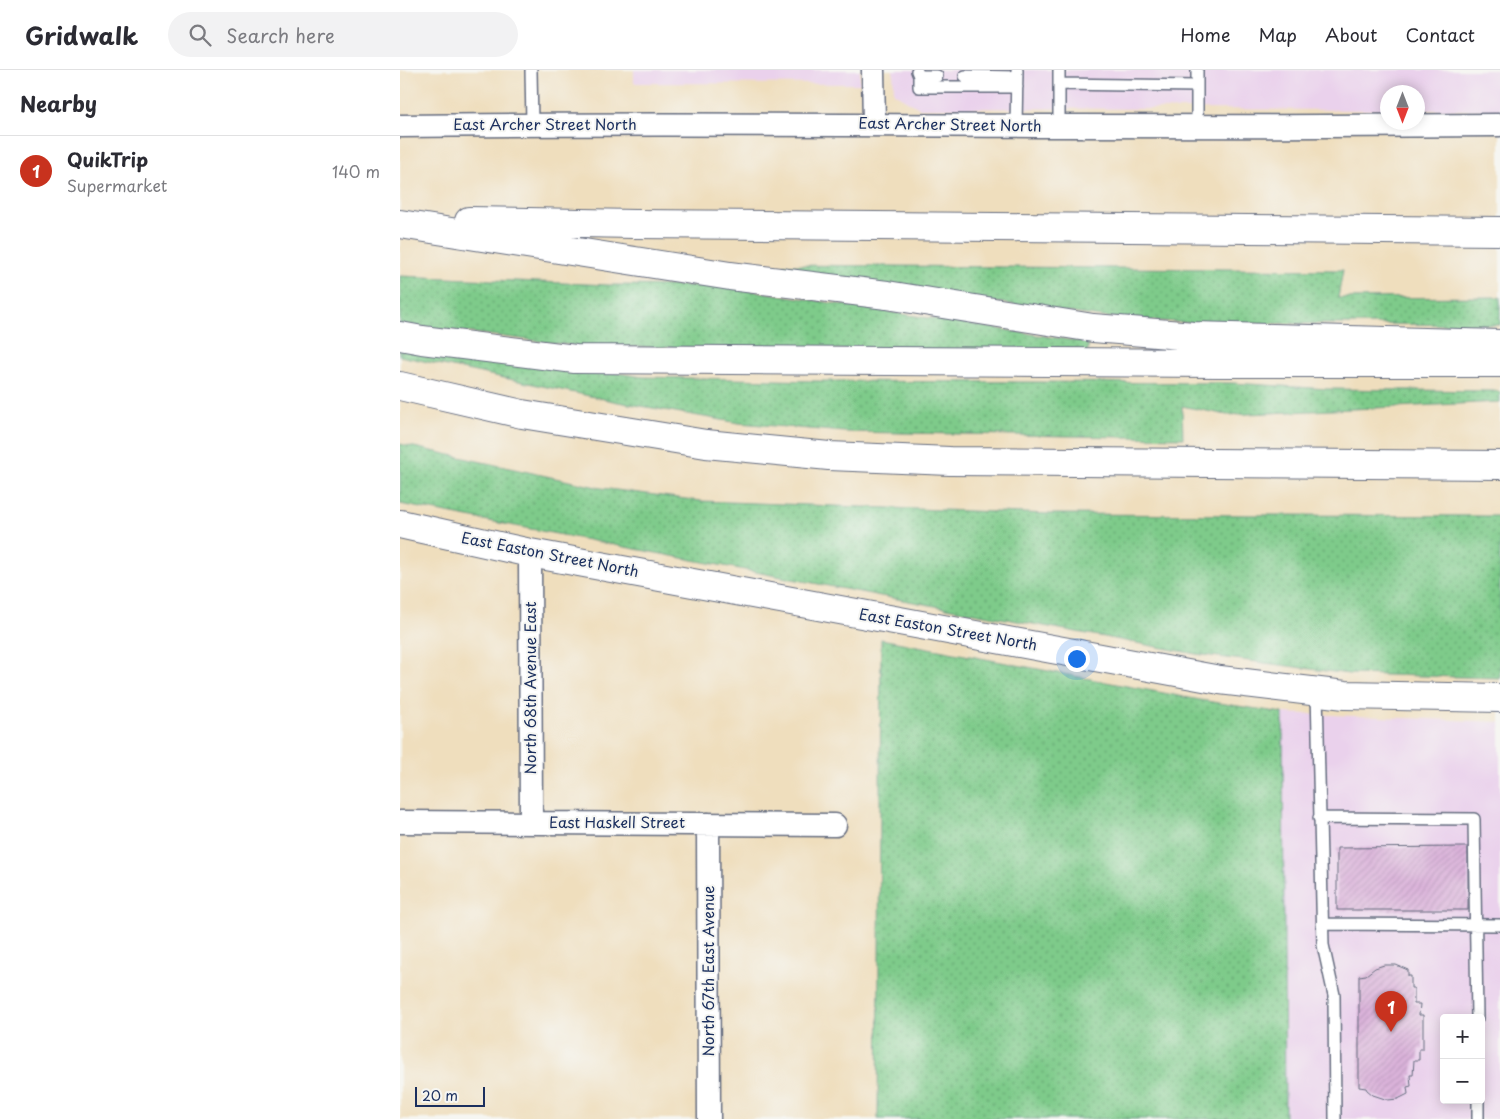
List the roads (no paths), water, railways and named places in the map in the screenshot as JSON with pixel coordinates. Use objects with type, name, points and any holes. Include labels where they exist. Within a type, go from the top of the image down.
[{"type":"main road","points":[[400,219],[634,224],[1500,231]]},
{"type":"main road","points":[[400,224],[730,276],[887,294],[1093,328],[1194,336],[1500,344]]},
{"type":"main road","points":[[400,336],[432,342],[575,359],[1500,363]]},
{"type":"main road","points":[[400,386],[522,414],[706,444],[829,456],[950,461],[1500,465]]},
{"type":"main road","name":"East Easton Street North","points":[[400,524],[530,553],[1220,680],[1345,695],[1500,698]]},
{"type":"street","points":[[874,70],[874,124]]},
{"type":"street","name":"East Archer Street North","points":[[400,126],[532,124],[1500,125]]},
{"type":"street","name":"North 68th Avenue East","points":[[530,553],[532,822]]},
{"type":"street","name":"East Haskell Street","points":[[400,822],[835,825]]},
{"type":"street","name":"North 67th East Avenue","points":[[708,824],[709,1119]]},
{"type":"lane","points":[[531,70],[532,124]]},
{"type":"lane","points":[[1059,70],[1059,126]]},
{"type":"lane","points":[[1197,70],[1197,126]]},
{"type":"lane","points":[[937,76],[918,73],[920,87],[1017,78]]},
{"type":"lane","points":[[965,76],[1017,78]]},
{"type":"lane","points":[[1016,126],[1017,78]]},
{"type":"lane","points":[[1059,84],[1197,86]]},
{"type":"lane","points":[[1317,692],[1322,924],[1323,945],[1334,995],[1335,1119]]},
{"type":"lane","points":[[1319,818],[1474,819],[1477,1014]]},
{"type":"lane","points":[[1322,924],[1500,925]]},
{"type":"lane","points":[[1478,1104],[1478,1119]]},
{"type":"place","name":"QuikTrip","points":[[1391,1032]]}]
